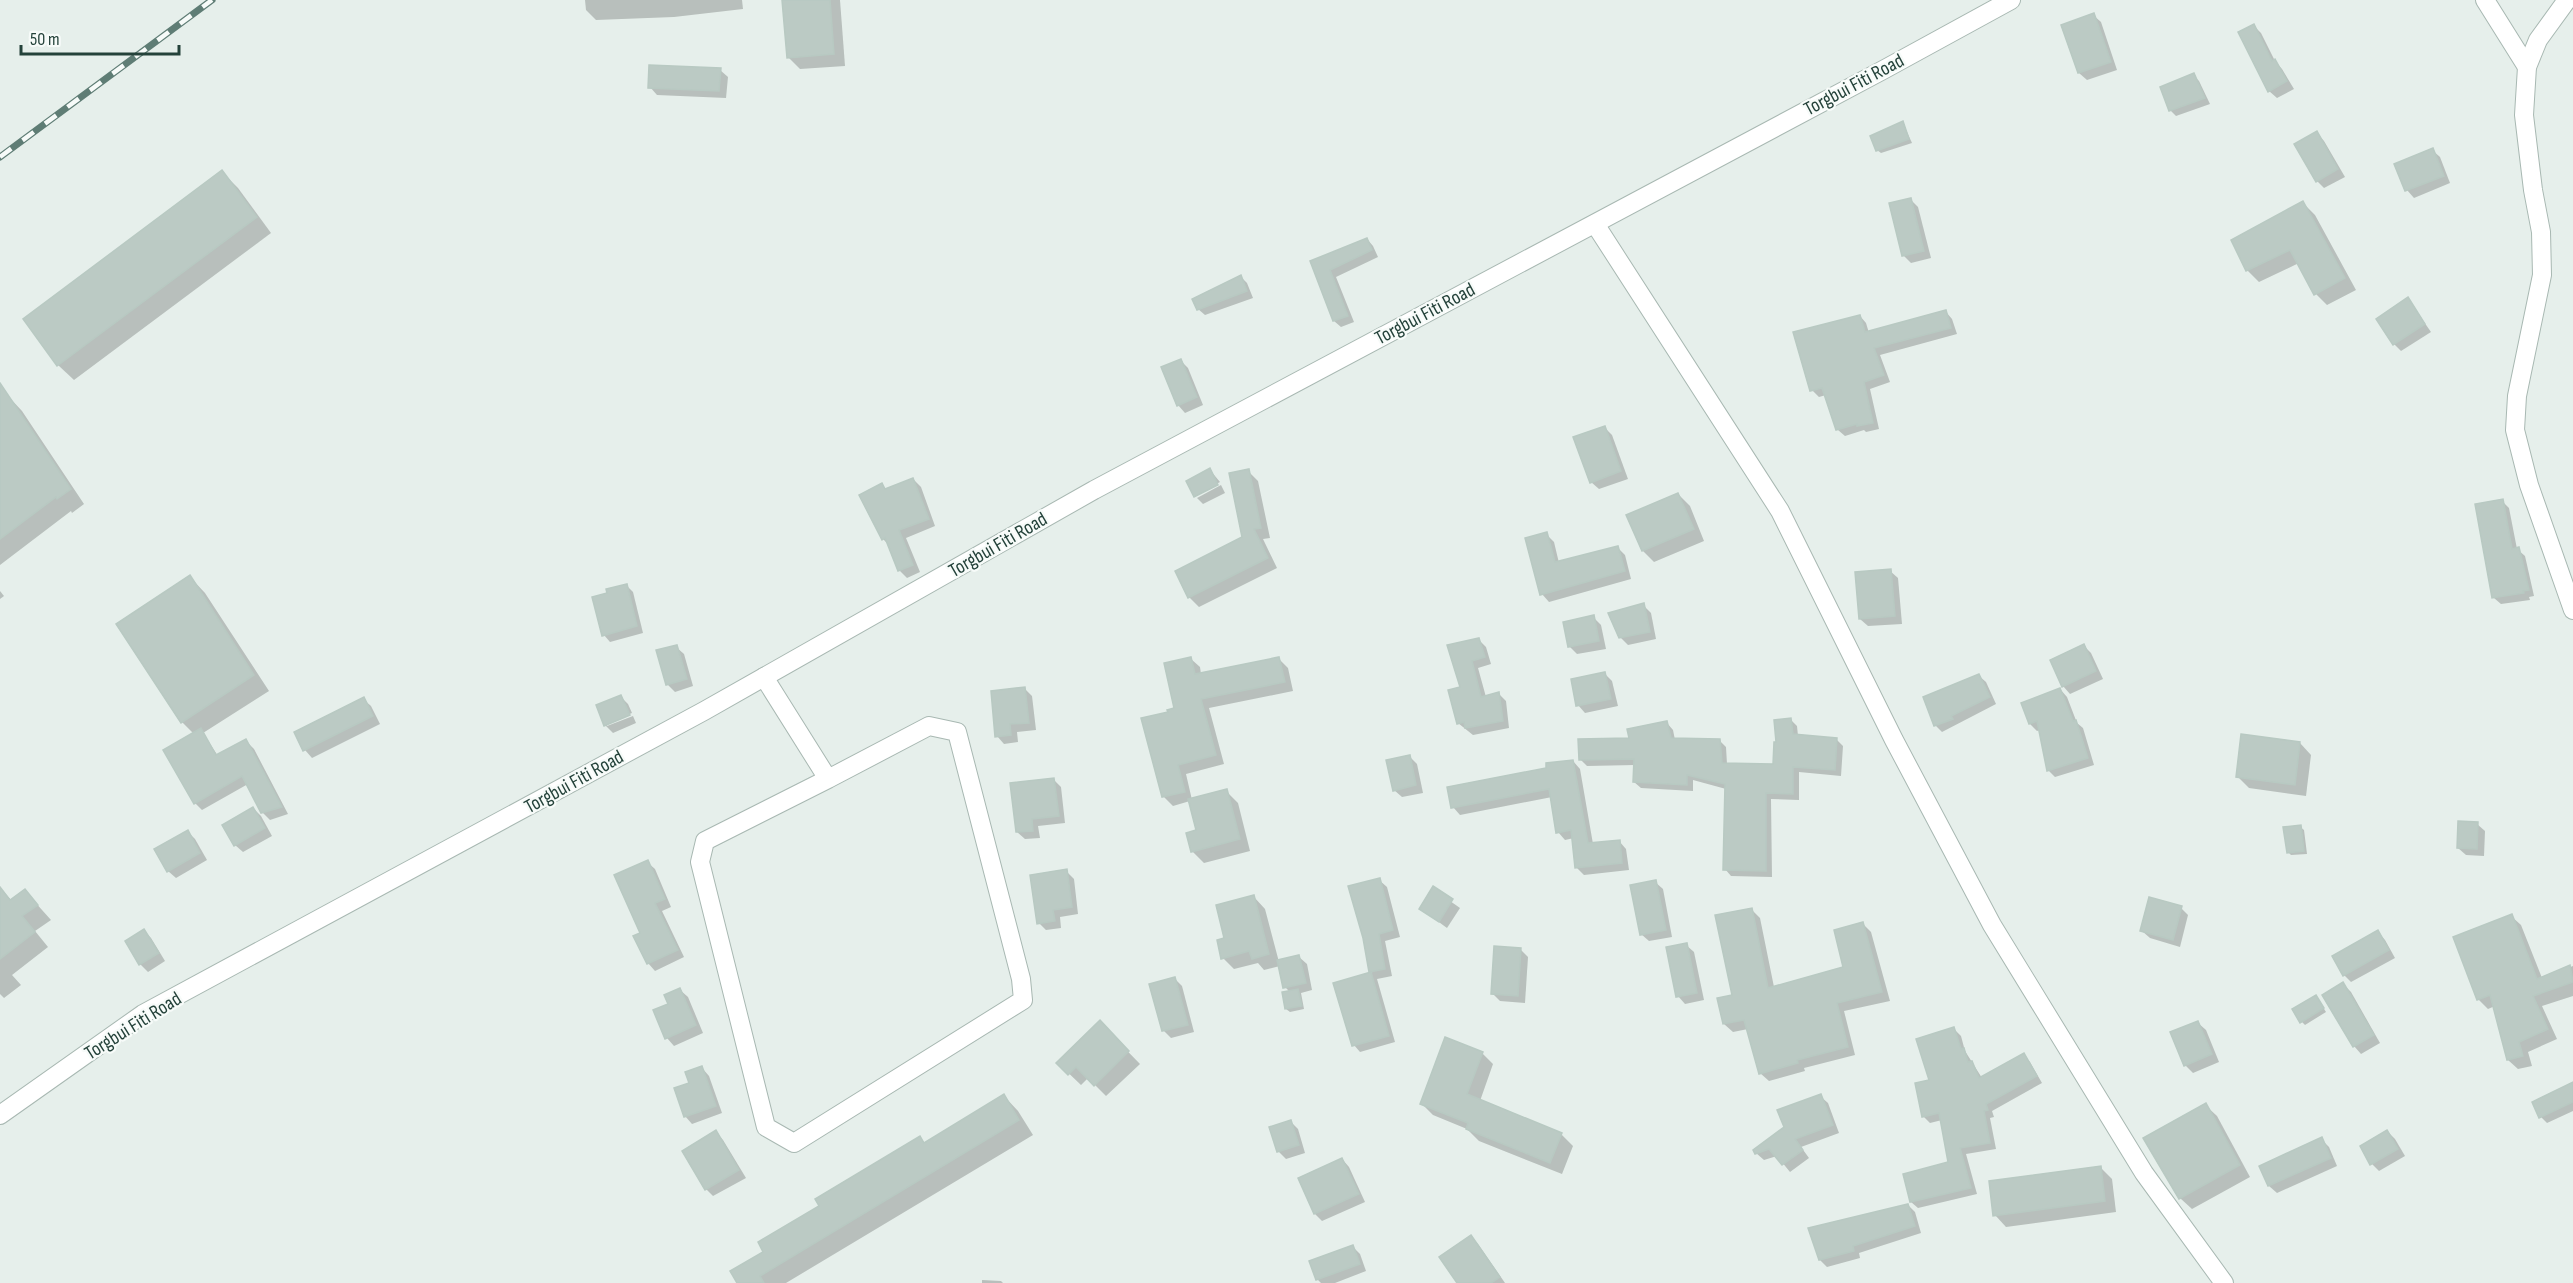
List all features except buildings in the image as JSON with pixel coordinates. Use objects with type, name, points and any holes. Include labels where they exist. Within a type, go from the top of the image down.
[{"type":"street","name":"Torgbui Fiti Road","points":[[0,1115],[143,1014],[319,921],[764,677],[1094,490],[2010,0]]},
{"type":"street","points":[[2485,0],[2527,67]]},
{"type":"street","points":[[2566,0],[2538,40],[2527,67],[2524,115],[2533,190],[2541,232],[2542,275],[2517,396],[2515,430],[2532,495],[2573,609]]},
{"type":"street","points":[[1595,224],[1780,511],[1894,740],[1992,925],[2144,1173],[2224,1283]]},
{"type":"street","points":[[764,677],[828,779]]},
{"type":"street","points":[[929,726],[957,732],[1021,979],[1023,1000],[794,1143],[766,1127],[700,862],[705,841],[828,779],[929,726]]},
{"type":"railway","points":[[0,157],[212,0]]}]
